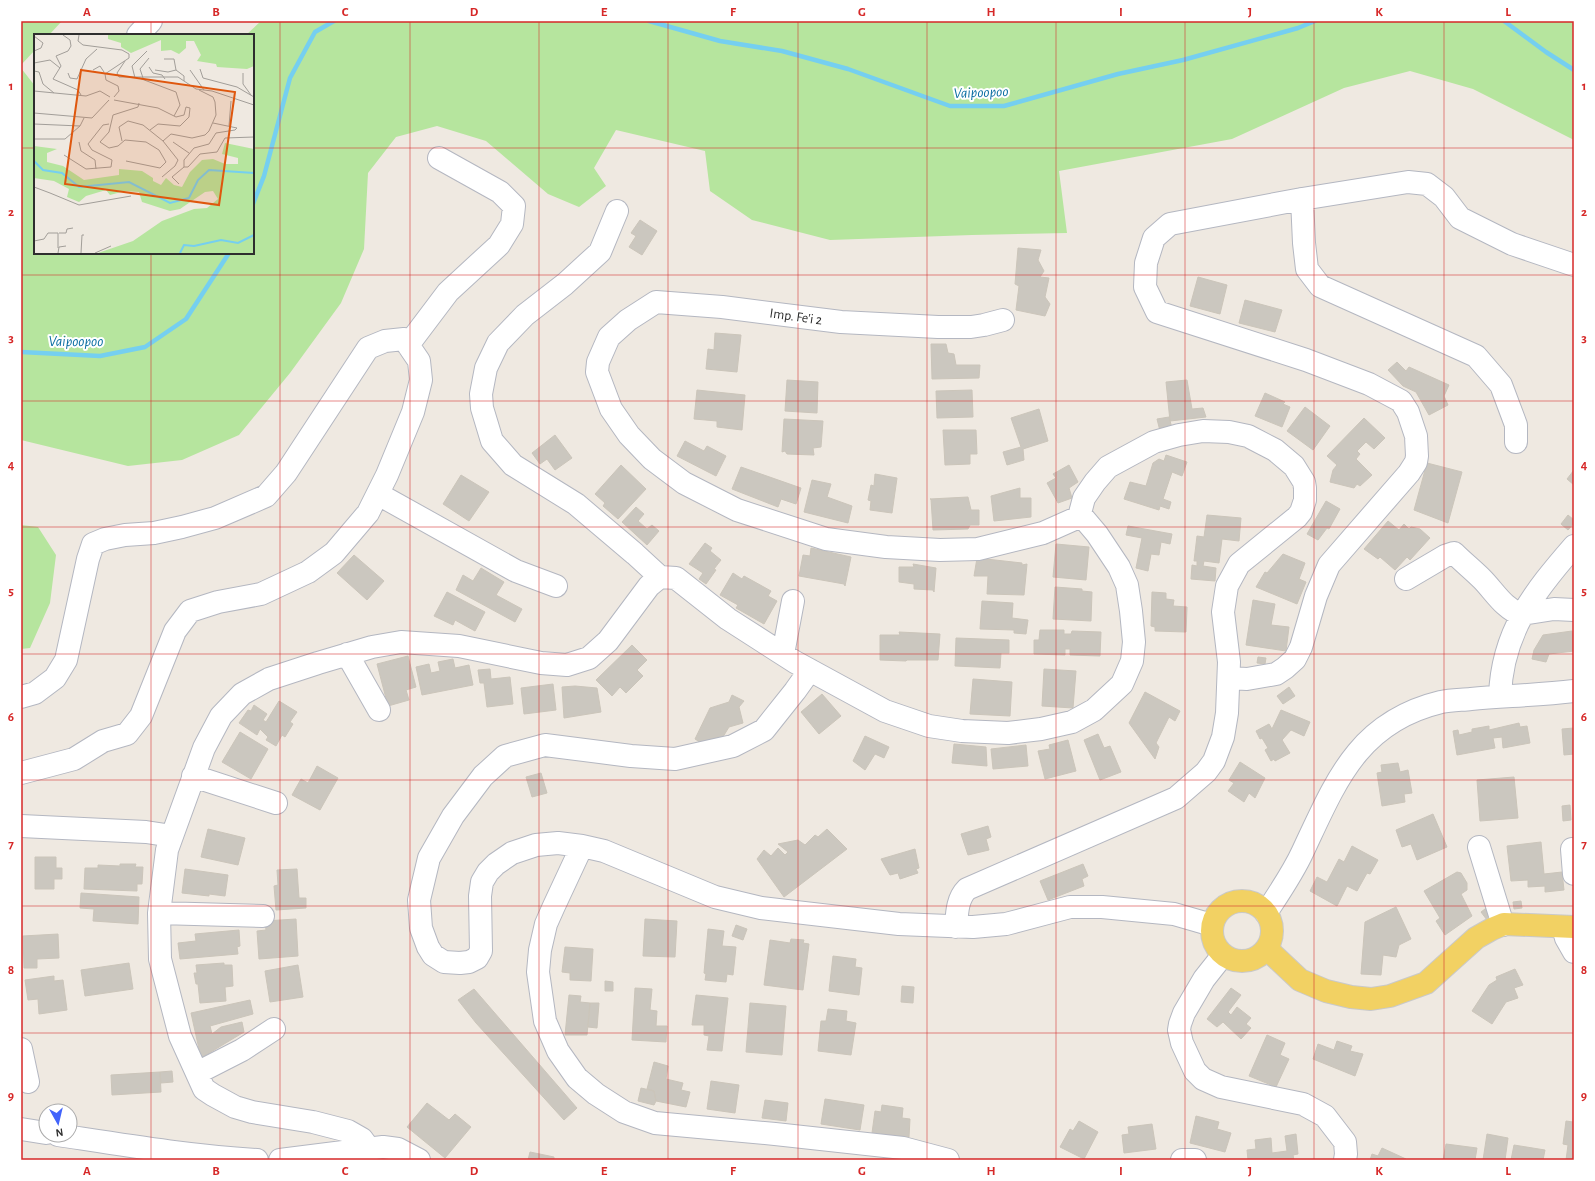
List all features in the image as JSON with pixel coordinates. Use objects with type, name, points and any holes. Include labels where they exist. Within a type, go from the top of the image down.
[{"type":"main road","points":[[1247,901],[1261,908],[1266,913],[1270,920],[1272,935],[1267,949],[1260,956],[1251,960],[1241,961],[1231,960],[1223,955],[1213,941],[1212,925],[1219,911],[1232,903],[1247,901]]},
{"type":"main road","points":[[1267,949],[1305,983],[1326,991],[1351,997],[1370,999],[1390,996],[1426,983],[1476,938],[1503,925],[1555,926],[1569,936]]},
{"type":"street","points":[[139,34],[151,21]]},
{"type":"street","points":[[408,345],[448,292],[500,245],[512,224],[514,206],[500,192],[439,158]]},
{"type":"street","points":[[1229,678],[1248,679],[1276,674],[1295,659],[1301,648],[1316,596],[1329,565],[1409,473],[1416,462],[1416,436],[1408,412],[1401,401],[1368,384],[1306,360],[1157,312],[1145,287],[1146,263],[1154,238],[1170,224],[1302,199],[1408,182],[1427,184],[1444,197],[1460,218],[1512,244],[1574,264]]},
{"type":"street","points":[[1302,199],[1307,269],[1320,286],[1476,356],[1501,385],[1516,425],[1516,442]]},
{"type":"street","points":[[616,212],[600,252],[565,284],[525,315],[498,343],[486,368],[481,394],[482,408],[492,441],[513,465],[576,504],[660,577],[676,578],[728,619],[783,654],[885,711],[929,726],[962,731],[1008,733],[1066,724],[1089,714],[1122,684],[1132,661],[1134,642],[1127,585],[1122,573],[1097,534],[1080,514],[1084,498],[1108,467],[1148,445],[1178,435],[1210,431],[1229,432],[1248,436],[1280,453],[1294,466],[1304,482],[1305,500],[1301,512],[1293,521],[1239,564],[1227,586],[1222,612],[1229,662],[1227,713],[1223,737],[1214,762],[1201,777],[1182,794],[1169,801],[967,889],[963,892],[958,904],[956,927]]},
{"type":"street","name":"Imp. Fe'i 2","points":[[1003,320],[971,327],[856,323],[722,307],[656,302],[628,320],[609,337],[604,345],[598,362],[597,372],[611,409],[629,435],[652,459],[684,483],[737,510],[826,538],[886,547],[940,550],[985,548],[1044,533],[1079,517],[1080,514]]},
{"type":"street","points":[[21,697],[35,693],[55,678],[66,660],[88,559],[93,544],[105,539],[125,535],[154,533],[215,518],[266,496],[286,473],[368,348],[385,341],[404,340],[419,361],[421,380],[413,412],[387,475],[368,513],[334,553],[308,572],[261,594],[218,602],[190,611],[175,631],[141,716],[127,734],[103,741],[74,759],[21,773]]},
{"type":"street","points":[[378,494],[516,571],[556,586]]},
{"type":"street","points":[[1500,696],[1501,679],[1511,637],[1522,614],[1549,575],[1574,546]]},
{"type":"street","points":[[1406,579],[1445,556],[1454,553],[1483,580],[1505,605],[1517,613],[1522,614],[1554,609],[1574,610]]},
{"type":"street","points":[[370,1150],[362,1139],[348,1131],[313,1122],[252,1112],[235,1107],[204,1090],[180,1036],[160,959],[159,913],[166,861],[172,836],[204,748],[221,716],[242,694],[269,679],[372,647],[401,642],[459,646],[541,663],[567,665],[589,658],[608,641],[650,586],[660,577]]},
{"type":"street","points":[[783,654],[793,600]]},
{"type":"street","points":[[347,654],[379,710]]},
{"type":"street","points":[[810,670],[791,697],[764,730],[733,746],[675,759],[631,756],[545,745],[505,756],[483,776],[453,816],[429,858],[419,900],[421,928],[428,947],[433,955],[444,962],[454,964],[464,963],[477,958],[481,951],[480,896],[482,882],[488,872],[496,864],[512,853],[536,845],[558,843],[604,851],[715,897],[761,908],[900,924],[979,927],[1006,924],[1077,907],[1102,906],[1174,914],[1212,925]]},
{"type":"street","points":[[1266,913],[1303,852],[1323,807],[1352,759],[1384,727],[1411,711],[1443,702],[1500,696],[1574,692]]},
{"type":"street","points":[[193,776],[276,803]]},
{"type":"street","points":[[21,826],[146,832],[172,836]]},
{"type":"street","points":[[582,846],[546,924],[540,950],[538,972],[544,1021],[558,1051],[577,1078],[596,1094],[624,1112],[655,1123],[903,1148],[948,1160]]},
{"type":"street","points":[[1480,847],[1503,925]]},
{"type":"street","points":[[1572,849],[1574,874]]},
{"type":"street","points":[[159,913],[263,916]]},
{"type":"street","points":[[1223,955],[1200,986],[1184,1013],[1180,1024],[1179,1030],[1182,1043],[1195,1071],[1203,1079],[1221,1087],[1303,1104],[1325,1116],[1345,1142],[1345,1160]]},
{"type":"street","points":[[197,1073],[242,1050],[274,1028]]},
{"type":"street","points":[[21,1049],[28,1082]]},
{"type":"street","points":[[21,1129],[38,1132]]},
{"type":"street","points":[[78,1138],[161,1150],[256,1160]]},
{"type":"street","points":[[280,1160],[316,1158],[383,1147],[398,1149],[419,1160]]},
{"type":"street","points":[[1182,1160],[1195,1160]]},
{"type":"green space","points":[[21,21],[62,21],[50,34],[34,34],[34,51],[21,65]]},
{"type":"green space","points":[[261,21],[1574,21],[1574,140],[1473,89],[1410,71],[1344,88],[1232,139],[1059,171],[1067,233],[830,240],[752,220],[710,191],[705,151],[616,130],[594,168],[606,186],[579,207],[548,194],[486,141],[437,126],[396,137],[368,173],[364,249],[341,303],[290,373],[239,435],[182,460],[128,466],[21,440],[21,68],[34,85],[34,254],[254,254],[254,34],[247,34]]},
{"type":"green space","points":[[21,525],[38,527],[56,555],[50,603],[30,648],[21,649]]},
{"type":"building","points":[[640,220],[657,231],[642,255],[629,247],[636,236],[631,233]]},
{"type":"building","points":[[1018,248],[1041,250],[1038,260],[1044,271],[1040,277],[1049,278],[1045,297],[1050,304],[1045,316],[1016,310],[1019,286],[1015,284]]},
{"type":"building","points":[[1198,277],[1227,285],[1220,314],[1190,306]]},
{"type":"building","points":[[1245,300],[1282,310],[1275,332],[1239,323]]},
{"type":"building","points":[[715,333],[741,335],[737,372],[706,369],[708,349],[714,350]]},
{"type":"building","points":[[931,344],[946,344],[948,353],[954,354],[956,365],[980,365],[979,378],[932,379]]},
{"type":"building","points":[[1397,362],[1406,371],[1409,367],[1449,385],[1444,396],[1448,405],[1429,415],[1416,392],[1403,386],[1388,370]]},
{"type":"building","points":[[787,380],[818,382],[817,413],[785,411]]},
{"type":"building","points":[[1187,380],[1192,409],[1203,408],[1206,417],[1170,421],[1166,382]]},
{"type":"building","points":[[697,390],[745,395],[742,430],[717,427],[717,421],[694,419]]},
{"type":"building","points":[[972,390],[973,417],[937,418],[936,391]]},
{"type":"building","points":[[1265,393],[1285,402],[1283,404],[1290,407],[1282,427],[1255,416]]},
{"type":"building","points":[[1305,407],[1330,426],[1313,450],[1287,431]]},
{"type":"building","points":[[1039,409],[1048,441],[1023,449],[1024,460],[1007,465],[1003,452],[1021,447],[1011,418]]},
{"type":"building","points":[[1169,417],[1172,428],[1160,431],[1157,419]]},
{"type":"building","points":[[1364,418],[1385,438],[1374,449],[1366,442],[1357,451],[1360,454],[1356,459],[1372,475],[1360,486],[1357,484],[1354,488],[1330,482],[1333,470],[1337,465],[1327,456]]},
{"type":"building","points":[[784,419],[823,421],[821,447],[813,448],[814,455],[787,454],[785,451],[782,452]]},
{"type":"building","points":[[943,430],[976,430],[977,454],[970,454],[970,464],[945,465]]},
{"type":"building","points":[[555,435],[572,458],[555,470],[547,459],[540,464],[532,453]]},
{"type":"building","points":[[685,441],[704,451],[707,446],[726,456],[716,476],[677,456]]},
{"type":"building","points":[[1166,455],[1187,462],[1182,476],[1172,472],[1163,499],[1171,502],[1169,509],[1160,506],[1159,510],[1124,499],[1130,482],[1146,486],[1153,463],[1159,459],[1164,461]]},
{"type":"building","points":[[1427,463],[1462,472],[1448,523],[1414,510]]},
{"type":"building","points":[[621,465],[646,489],[618,519],[603,506],[605,503],[595,494]]},
{"type":"building","points":[[1069,465],[1078,482],[1069,488],[1072,498],[1058,503],[1047,483],[1056,478],[1053,474]]},
{"type":"building","points":[[741,467],[801,488],[796,504],[781,499],[778,507],[732,489]]},
{"type":"building","points":[[1574,470],[1574,485],[1567,479]]},
{"type":"building","points":[[875,474],[897,478],[892,513],[870,510],[871,501],[868,500],[871,485],[874,486]]},
{"type":"building","points":[[461,475],[489,492],[469,521],[443,504]]},
{"type":"building","points":[[812,480],[831,484],[827,497],[852,506],[848,523],[804,512]]},
{"type":"building","points":[[1020,488],[1020,498],[1031,498],[1031,517],[994,521],[991,496]]},
{"type":"building","points":[[968,497],[971,510],[979,510],[979,525],[970,525],[968,529],[933,530],[930,499]]},
{"type":"building","points":[[1326,501],[1340,509],[1329,529],[1327,528],[1318,540],[1307,534]]},
{"type":"building","points":[[636,507],[644,514],[638,521],[647,529],[652,525],[659,531],[647,545],[622,522]]},
{"type":"building","points":[[1207,515],[1241,518],[1239,541],[1222,539],[1219,563],[1204,561],[1203,566],[1216,568],[1215,581],[1191,579],[1192,565],[1197,566],[1197,561],[1194,561],[1197,536],[1204,537]]},
{"type":"building","points":[[1568,515],[1574,520],[1574,523],[1568,530],[1561,524]]},
{"type":"building","points":[[1388,521],[1399,530],[1404,524],[1409,529],[1411,527],[1420,529],[1430,538],[1410,560],[1407,557],[1395,570],[1380,557],[1378,559],[1364,549]]},
{"type":"building","points":[[1128,526],[1172,534],[1170,544],[1161,542],[1159,555],[1151,554],[1148,571],[1136,568],[1142,538],[1126,535]]},
{"type":"building","points":[[705,543],[712,548],[710,551],[721,560],[706,584],[699,579],[703,573],[689,564]]},
{"type":"building","points":[[1056,544],[1089,547],[1086,580],[1053,577]]},
{"type":"building","points":[[811,548],[851,557],[845,586],[844,584],[799,576],[803,555],[810,556]]},
{"type":"building","points":[[1283,554],[1305,563],[1299,579],[1306,582],[1297,604],[1256,587],[1265,572],[1267,573]]},
{"type":"building","points":[[354,555],[384,581],[367,600],[337,573]]},
{"type":"building","points":[[977,558],[1022,563],[1022,565],[1027,564],[1024,595],[987,594],[988,576],[974,576]]},
{"type":"building","points":[[913,564],[936,568],[934,592],[933,590],[914,589],[914,584],[899,582],[899,567],[914,567]]},
{"type":"building","points":[[481,568],[504,582],[496,595],[522,609],[515,622],[456,590],[463,575],[473,581]]},
{"type":"building","points":[[733,573],[742,579],[744,576],[771,591],[768,596],[777,601],[764,624],[736,608],[738,605],[720,595]]},
{"type":"building","points":[[1055,587],[1082,589],[1082,591],[1092,592],[1091,621],[1053,619]]},
{"type":"building","points":[[447,592],[485,612],[475,631],[455,620],[453,625],[434,616]]},
{"type":"building","points":[[1152,592],[1166,593],[1166,599],[1174,600],[1173,606],[1187,607],[1186,632],[1155,631],[1155,627],[1151,626]]},
{"type":"building","points":[[1253,600],[1275,604],[1271,625],[1289,627],[1286,651],[1246,645]]},
{"type":"building","points":[[982,601],[1013,603],[1012,618],[1028,620],[1026,634],[1014,633],[1014,630],[980,629]]},
{"type":"building","points":[[1040,630],[1064,630],[1064,634],[1071,634],[1072,631],[1101,632],[1100,656],[1070,655],[1070,649],[1065,649],[1065,655],[1034,654],[1034,640],[1039,640]]},
{"type":"building","points":[[1572,631],[1574,651],[1549,654],[1546,662],[1532,659],[1534,650],[1543,635]]},
{"type":"building","points":[[899,632],[940,634],[938,660],[880,660],[880,635],[900,635]]},
{"type":"building","points":[[956,638],[1009,640],[1009,653],[1001,653],[1000,668],[955,666]]},
{"type":"building","points":[[632,645],[647,660],[637,670],[643,676],[626,693],[620,687],[612,696],[596,680]]},
{"type":"building","points":[[408,656],[416,687],[406,690],[409,700],[388,706],[377,664]]},
{"type":"building","points":[[1258,657],[1266,658],[1265,664],[1257,663]]},
{"type":"building","points":[[453,659],[455,668],[469,665],[473,685],[422,695],[416,667],[429,664],[431,673],[440,671],[438,662]]},
{"type":"building","points":[[490,669],[491,679],[510,677],[513,704],[487,707],[484,683],[480,683],[478,670]]},
{"type":"building","points":[[1044,669],[1076,671],[1073,708],[1042,706]]},
{"type":"building","points":[[973,679],[1012,682],[1010,716],[970,714]]},
{"type":"building","points":[[553,684],[556,710],[524,714],[521,688]]},
{"type":"building","points":[[575,686],[597,688],[601,712],[564,718],[562,687]]},
{"type":"building","points":[[1289,687],[1295,696],[1283,704],[1277,696]]},
{"type":"building","points":[[1145,692],[1180,711],[1175,721],[1169,717],[1156,743],[1159,747],[1155,759],[1129,723]]},
{"type":"building","points":[[822,694],[841,716],[819,734],[801,712]]},
{"type":"building","points":[[732,695],[744,701],[739,707],[743,723],[729,727],[721,740],[717,737],[712,745],[706,746],[695,739],[710,708],[729,702]]},
{"type":"building","points":[[279,701],[297,712],[290,722],[293,724],[285,737],[282,735],[276,746],[266,740],[268,737],[260,729],[257,735],[239,723],[248,710],[251,711],[254,705],[267,714],[263,720],[266,722]]},
{"type":"building","points":[[1281,710],[1310,722],[1304,736],[1291,730],[1282,740],[1290,753],[1275,761],[1274,759],[1271,761],[1265,750],[1268,748],[1262,738],[1260,739],[1256,731],[1269,724],[1272,729]]},
{"type":"building","points":[[1519,723],[1520,727],[1527,726],[1530,743],[1503,748],[1502,737],[1493,738],[1495,748],[1457,755],[1453,731],[1458,730],[1459,735],[1472,732],[1472,729],[1489,726],[1489,730]]},
{"type":"building","points":[[1574,728],[1574,754],[1564,755],[1562,729]]},
{"type":"building","points":[[240,732],[268,749],[251,779],[222,762]]},
{"type":"building","points":[[1098,734],[1104,748],[1110,746],[1121,772],[1100,780],[1084,740]]},
{"type":"building","points":[[865,736],[889,747],[884,758],[875,754],[865,770],[853,761]]},
{"type":"building","points":[[1068,740],[1076,771],[1045,779],[1038,751],[1050,749],[1049,745]]},
{"type":"building","points":[[954,744],[986,747],[987,766],[952,763]]},
{"type":"building","points":[[1026,745],[1028,766],[993,769],[991,749]]},
{"type":"building","points":[[1240,762],[1265,778],[1255,798],[1249,793],[1244,802],[1228,791],[1234,783],[1229,780]]},
{"type":"building","points":[[1398,763],[1400,772],[1408,770],[1412,793],[1404,794],[1405,802],[1382,806],[1377,773],[1382,772],[1381,765]]},
{"type":"building","points":[[317,766],[338,778],[320,810],[292,795],[301,779],[308,783]]},
{"type":"building","points":[[541,773],[547,793],[532,797],[526,777]]},
{"type":"building","points":[[1514,777],[1518,818],[1480,821],[1477,780]]},
{"type":"building","points":[[1570,805],[1571,820],[1563,821],[1562,806]]},
{"type":"building","points":[[1433,814],[1447,847],[1417,860],[1411,844],[1402,847],[1396,830]]},
{"type":"building","points":[[988,826],[991,837],[986,839],[989,850],[968,855],[961,834]]},
{"type":"building","points":[[208,829],[245,838],[238,865],[201,857]]},
{"type":"building","points":[[827,829],[847,849],[784,897],[757,859],[764,850],[771,856],[778,848],[785,855],[788,852],[778,844],[798,840],[805,845],[815,835],[818,837]]},
{"type":"building","points":[[1541,842],[1544,874],[1562,872],[1564,890],[1545,892],[1545,886],[1528,887],[1528,880],[1511,881],[1507,846]]},
{"type":"building","points":[[1352,846],[1378,860],[1370,874],[1367,873],[1357,891],[1347,886],[1337,906],[1310,891],[1317,877],[1327,882],[1339,859],[1344,862]]},
{"type":"building","points":[[915,849],[919,868],[916,869],[918,873],[900,879],[898,873],[890,875],[881,859]]},
{"type":"building","points":[[35,857],[56,857],[56,868],[62,868],[62,879],[54,879],[54,889],[35,889]]},
{"type":"building","points":[[120,864],[136,864],[135,867],[143,867],[142,884],[137,884],[137,891],[84,889],[85,868],[98,868],[98,865],[120,866]]},
{"type":"building","points":[[1083,864],[1088,876],[1082,879],[1084,886],[1048,900],[1040,881]]},
{"type":"building","points":[[185,869],[228,875],[225,896],[182,893]]},
{"type":"building","points":[[297,869],[299,898],[306,898],[306,908],[276,910],[274,886],[278,885],[277,870]]},
{"type":"building","points":[[1457,872],[1461,873],[1467,883],[1467,890],[1461,894],[1472,916],[1445,935],[1436,921],[1440,918],[1424,891]]},
{"type":"building","points":[[81,893],[139,897],[138,924],[93,921],[94,909],[80,908]]},
{"type":"building","points":[[1521,901],[1522,908],[1514,909],[1513,902]]},
{"type":"building","points":[[1489,906],[1495,915],[1487,920],[1481,912]]},
{"type":"building","points":[[1396,907],[1411,939],[1399,945],[1396,957],[1383,955],[1381,975],[1361,974],[1365,922]]},
{"type":"building","points":[[296,919],[298,956],[259,959],[257,931],[266,930],[265,921]]},
{"type":"building","points":[[645,919],[677,921],[675,957],[643,956]]},
{"type":"building","points":[[736,925],[747,929],[743,940],[732,936]]},
{"type":"building","points":[[708,929],[724,931],[722,946],[736,947],[733,975],[727,974],[726,982],[705,980],[706,974],[704,973]]},
{"type":"building","points":[[239,930],[240,946],[237,947],[238,954],[180,959],[178,943],[196,941],[195,934]]},
{"type":"building","points":[[58,934],[59,958],[37,959],[37,968],[24,968],[23,936]]},
{"type":"building","points":[[791,939],[804,940],[803,943],[809,944],[803,990],[764,985],[770,940],[790,943]]},
{"type":"building","points":[[565,947],[593,949],[591,981],[570,980],[570,973],[562,972]]},
{"type":"building","points":[[833,956],[856,959],[855,967],[862,968],[859,995],[829,991]]},
{"type":"building","points":[[129,963],[133,989],[85,996],[81,970]]},
{"type":"building","points":[[224,963],[224,965],[232,965],[233,986],[225,987],[226,1001],[200,1003],[198,984],[196,984],[194,973],[197,973],[196,965]]},
{"type":"building","points":[[298,965],[303,997],[270,1002],[265,971]]},
{"type":"building","points":[[1515,969],[1523,985],[1514,988],[1518,998],[1506,1002],[1492,1024],[1472,1011],[1489,985],[1497,980],[1496,977]]},
{"type":"building","points":[[54,976],[54,981],[63,980],[67,1010],[39,1014],[38,999],[28,1000],[25,980]]},
{"type":"building","points":[[605,981],[613,982],[613,991],[605,991]]},
{"type":"building","points":[[902,986],[914,987],[913,1003],[901,1002]]},
{"type":"building","points":[[635,988],[652,989],[650,1010],[657,1011],[656,1026],[667,1026],[666,1042],[632,1040]]},
{"type":"building","points":[[1231,988],[1241,995],[1228,1012],[1231,1015],[1237,1007],[1251,1018],[1246,1024],[1251,1028],[1241,1039],[1223,1022],[1217,1027],[1207,1019]]},
{"type":"building","points":[[474,989],[577,1108],[564,1120],[476,1023],[458,1000]]},
{"type":"building","points":[[569,995],[581,996],[580,1002],[590,1003],[587,1035],[565,1035]]},
{"type":"building","points":[[696,995],[728,998],[722,1051],[707,1050],[709,1036],[704,1035],[704,1025],[692,1025]]},
{"type":"building","points":[[250,1000],[253,1014],[210,1026],[212,1034],[221,1027],[242,1022],[244,1032],[201,1058],[191,1013]]},
{"type":"building","points":[[590,1003],[599,1003],[597,1028],[588,1027]]},
{"type":"building","points":[[750,1003],[786,1006],[782,1055],[746,1052]]},
{"type":"building","points":[[828,1009],[847,1011],[846,1021],[856,1023],[851,1055],[818,1051],[821,1021],[826,1021]]},
{"type":"building","points":[[1267,1035],[1285,1043],[1280,1055],[1289,1059],[1276,1087],[1249,1076]]},
{"type":"building","points":[[1337,1041],[1352,1046],[1350,1051],[1363,1054],[1355,1076],[1313,1059],[1318,1044],[1334,1050]]},
{"type":"building","points":[[654,1062],[668,1066],[666,1079],[683,1083],[681,1090],[690,1092],[686,1107],[656,1101],[654,1091],[647,1089]]},
{"type":"building","points":[[172,1071],[173,1082],[161,1083],[160,1072]]},
{"type":"building","points":[[160,1072],[161,1092],[112,1095],[111,1075]]},
{"type":"building","points":[[711,1081],[739,1085],[735,1113],[707,1109]]},
{"type":"building","points":[[641,1088],[654,1091],[656,1101],[654,1105],[638,1101]]},
{"type":"building","points":[[825,1099],[864,1105],[860,1130],[821,1124]]},
{"type":"building","points":[[765,1100],[788,1103],[786,1121],[762,1118]]},
{"type":"building","points":[[427,1103],[449,1120],[455,1114],[471,1127],[445,1158],[407,1127]]},
{"type":"building","points":[[882,1105],[903,1108],[902,1118],[910,1119],[909,1137],[872,1133],[875,1111],[881,1112]]},
{"type":"building","points":[[1574,1112],[1574,1160],[1566,1160],[1568,1145],[1563,1144],[1566,1121],[1573,1122]]},
{"type":"building","points":[[1196,1116],[1219,1122],[1217,1129],[1231,1133],[1225,1152],[1190,1143]]},
{"type":"building","points":[[1079,1121],[1098,1132],[1084,1159],[1060,1147],[1070,1129],[1073,1131]]},
{"type":"building","points":[[1152,1124],[1156,1149],[1124,1153],[1122,1135],[1129,1134],[1128,1127]]},
{"type":"building","points":[[1296,1134],[1298,1154],[1293,1155],[1294,1160],[1248,1160],[1247,1150],[1256,1149],[1255,1140],[1271,1138],[1272,1153],[1287,1151],[1285,1136]]},
{"type":"building","points":[[1487,1134],[1508,1138],[1505,1160],[1483,1160]]},
{"type":"building","points":[[1446,1144],[1477,1148],[1475,1160],[1443,1160]]},
{"type":"building","points":[[1514,1145],[1545,1150],[1543,1160],[1511,1160]]},
{"type":"building","points":[[1382,1148],[1406,1160],[1370,1160],[1372,1154],[1378,1156]]},
{"type":"building","points":[[530,1152],[554,1157],[554,1160],[528,1160]]},
{"type":"waterway","name":"Vaipoopoo","points":[[254,201],[264,176],[290,78],[315,32],[334,21]]},
{"type":"waterway","name":"Vaipoopoo","points":[[649,21],[720,41],[782,51],[848,69],[950,106],[1004,106],[1118,74],[1183,60],[1298,28],[1315,21]]},
{"type":"waterway","name":"Vaipoopoo","points":[[1504,21],[1546,52],[1574,70]]},
{"type":"waterway","name":"Vaipoopoo","points":[[21,352],[100,356],[145,347],[186,319],[228,254]]}]
